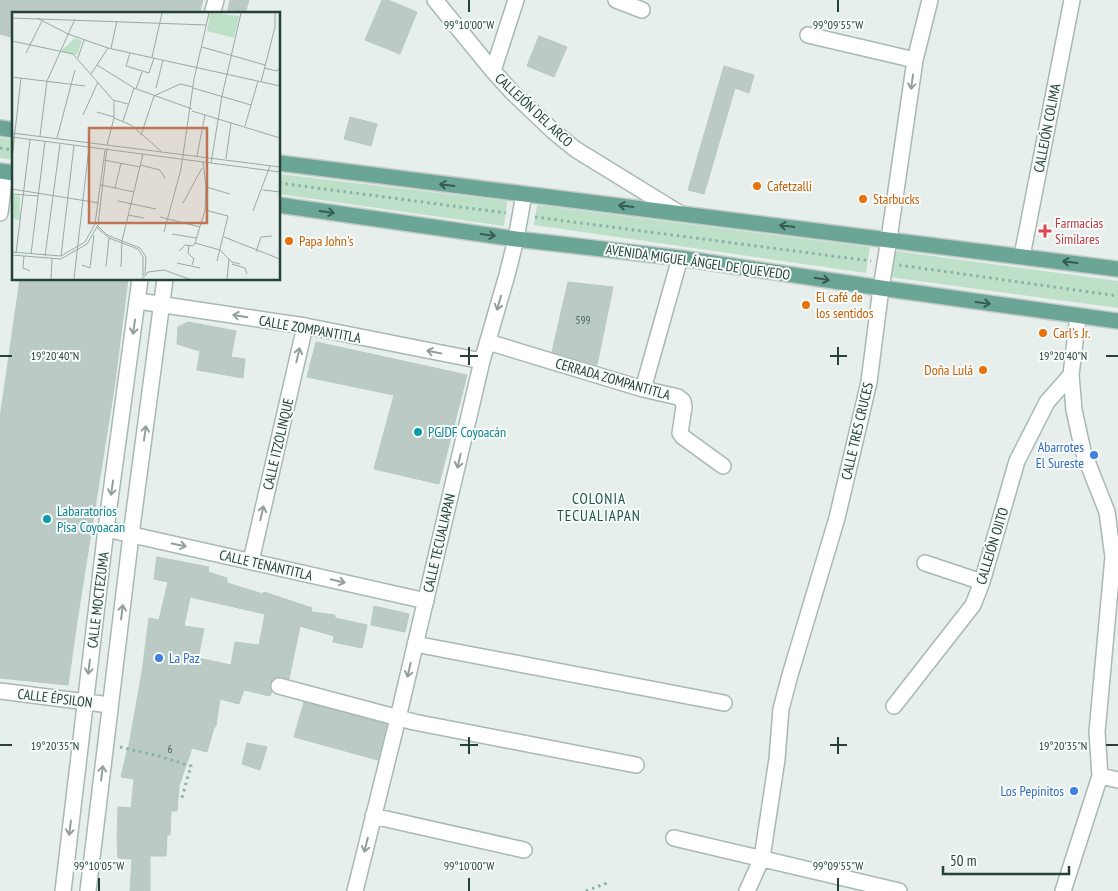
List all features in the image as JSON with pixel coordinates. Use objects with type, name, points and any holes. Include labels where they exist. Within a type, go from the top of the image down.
[{"type":"main road","points":[[280,163],[1118,269]]},
{"type":"main road","name":"AVENIDA MIGUEL ÁNGEL DE QUEVEDO","points":[[280,205],[516,240],[680,258],[1118,321]]},
{"type":"street","name":"CALLEJÓN DEL ARCO","points":[[436,0],[493,71],[532,112],[575,149],[679,213]]},
{"type":"street","points":[[493,71],[516,0]]},
{"type":"street","points":[[616,0],[642,10]]},
{"type":"street","name":"CALLE TRES CRUCES","points":[[747,891],[762,858],[777,759],[781,709],[837,518],[869,382],[915,60],[930,0]]},
{"type":"street","name":"CALLEJÓN COLIMA","points":[[1022,256],[1072,0]]},
{"type":"street","points":[[808,35],[915,60]]},
{"type":"street","points":[[0,214],[6,172]]},
{"type":"street","name":"CALLE TECUALIAPAN","points":[[354,891],[398,718],[482,361],[516,240],[524,194]]},
{"type":"street","points":[[643,389],[680,258]]},
{"type":"street","name":"CALLE MOCTEZUMA","points":[[63,891],[106,529],[140,280]]},
{"type":"street","name":"CALLE MOCTEZUMA","points":[[88,891],[131,535],[165,280]]},
{"type":"street","name":"CALLE ZOMPANTITLA","points":[[138,301],[305,326],[482,361]]},
{"type":"street","points":[[1063,891],[1100,776],[1097,732],[1116,557],[1107,512],[1083,451],[1074,410],[1071,375],[1078,316]]},
{"type":"street","name":"CALLE ITZOLINQUE","points":[[251,561],[305,326]]},
{"type":"street","name":"CERRADA ZOMPANTITLA","points":[[488,342],[643,389],[678,397],[683,401],[684,407],[680,434],[723,466]]},
{"type":"street","name":"CALLEJÓN OJITO","points":[[894,706],[973,605],[982,582],[1017,462],[1047,402],[1071,375]]},
{"type":"street","name":"CALLE TENANTITLA","points":[[106,529],[426,600]]},
{"type":"street","points":[[925,563],[982,582]]},
{"type":"street","points":[[415,644],[724,703]]},
{"type":"street","points":[[279,686],[423,724],[636,765]]},
{"type":"street","name":"CALLE ÉPSILON","points":[[0,691],[110,705]]},
{"type":"street","points":[[1100,776],[1118,780]]},
{"type":"street","points":[[373,816],[524,850]]},
{"type":"street","points":[[674,838],[898,891]]},
{"type":"path","points":[[280,183],[885,262],[1118,296]]},
{"type":"path","points":[[105,744],[159,756],[191,766],[181,801]]},
{"type":"path","points":[[586,891],[607,882]]},
{"type":"green space","points":[[0,138],[12,140],[12,160],[0,158]]},
{"type":"green space","points":[[280,174],[507,201],[504,226],[280,194]]},
{"type":"green space","points":[[537,205],[870,247],[866,273],[534,225]]},
{"type":"green space","points":[[895,251],[1118,281],[1118,308],[889,277]]},
{"type":"building","points":[[0,0],[203,0],[200,12],[12,12],[12,37],[0,34]]},
{"type":"building","points":[[230,0],[249,0],[246,12],[227,12]]},
{"type":"building","points":[[382,0],[388,0],[417,12],[400,54],[365,40]]},
{"type":"building","points":[[539,36],[567,47],[554,77],[527,66]]},
{"type":"building","points":[[724,66],[754,75],[749,93],[735,88],[704,194],[688,190]]},
{"type":"building","points":[[350,117],[377,124],[371,146],[344,139]]},
{"type":"building","name":"Labaratorios Pisa Coyoacan","points":[[20,280],[128,280],[114,389],[68,685],[0,678],[0,418]]},
{"type":"building","points":[[568,282],[613,287],[597,365],[552,352]]},
{"type":"building","points":[[188,322],[236,331],[231,357],[245,359],[243,378],[197,370],[200,351],[177,344],[178,327]]},
{"type":"building","name":"PGJDF Coyoacán","points":[[316,342],[467,375],[439,484],[374,469],[394,395],[307,377]]},
{"type":"building","points":[[157,557],[209,567],[208,572],[227,578],[227,583],[263,594],[264,592],[312,608],[311,612],[335,615],[335,618],[367,625],[362,648],[333,642],[334,636],[300,626],[289,679],[277,677],[273,679],[270,684],[272,691],[270,696],[244,690],[239,704],[220,699],[216,726],[207,752],[192,748],[179,786],[177,811],[171,811],[170,835],[167,835],[166,856],[150,856],[150,891],[130,891],[132,859],[118,858],[118,807],[131,808],[134,779],[121,777],[128,751],[142,672],[149,618],[159,620],[168,582],[154,579]],"holes":[[[190,597],[265,614],[259,645],[235,642],[231,665],[198,658],[204,629],[184,626]]]},
{"type":"building","points":[[374,606],[409,614],[405,632],[371,625]]},
{"type":"building","points":[[304,702],[387,724],[378,760],[294,737]]},
{"type":"building","points":[[247,743],[267,747],[260,770],[242,764]]},
{"type":"place","name":"Cafetzalli","points":[[757,186]]},
{"type":"place","name":"Starbucks","points":[[863,199]]},
{"type":"place","name":"Farmacias Similares","points":[[1045,231]]},
{"type":"place","name":"Papa John's","points":[[289,241]]},
{"type":"place","name":"El café de los sentidos","points":[[806,305]]},
{"type":"place","name":"Carl's Jr.","points":[[1043,333]]},
{"type":"place","name":"Doña Lulá","points":[[983,370]]},
{"type":"place","name":"PGJDF Coyoacán","points":[[418,432]]},
{"type":"place","name":"Abarrotes El Sureste","points":[[1094,455]]},
{"type":"place","name":"Labaratorios Pisa Coyoacan","points":[[47,519]]},
{"type":"place","name":"La Paz","points":[[159,658]]},
{"type":"place","name":"Los Pepinitos","points":[[1074,791]]},
{"type":"district","name":"COLONIA TECUALIAPAN","points":[[599,506]]}]
